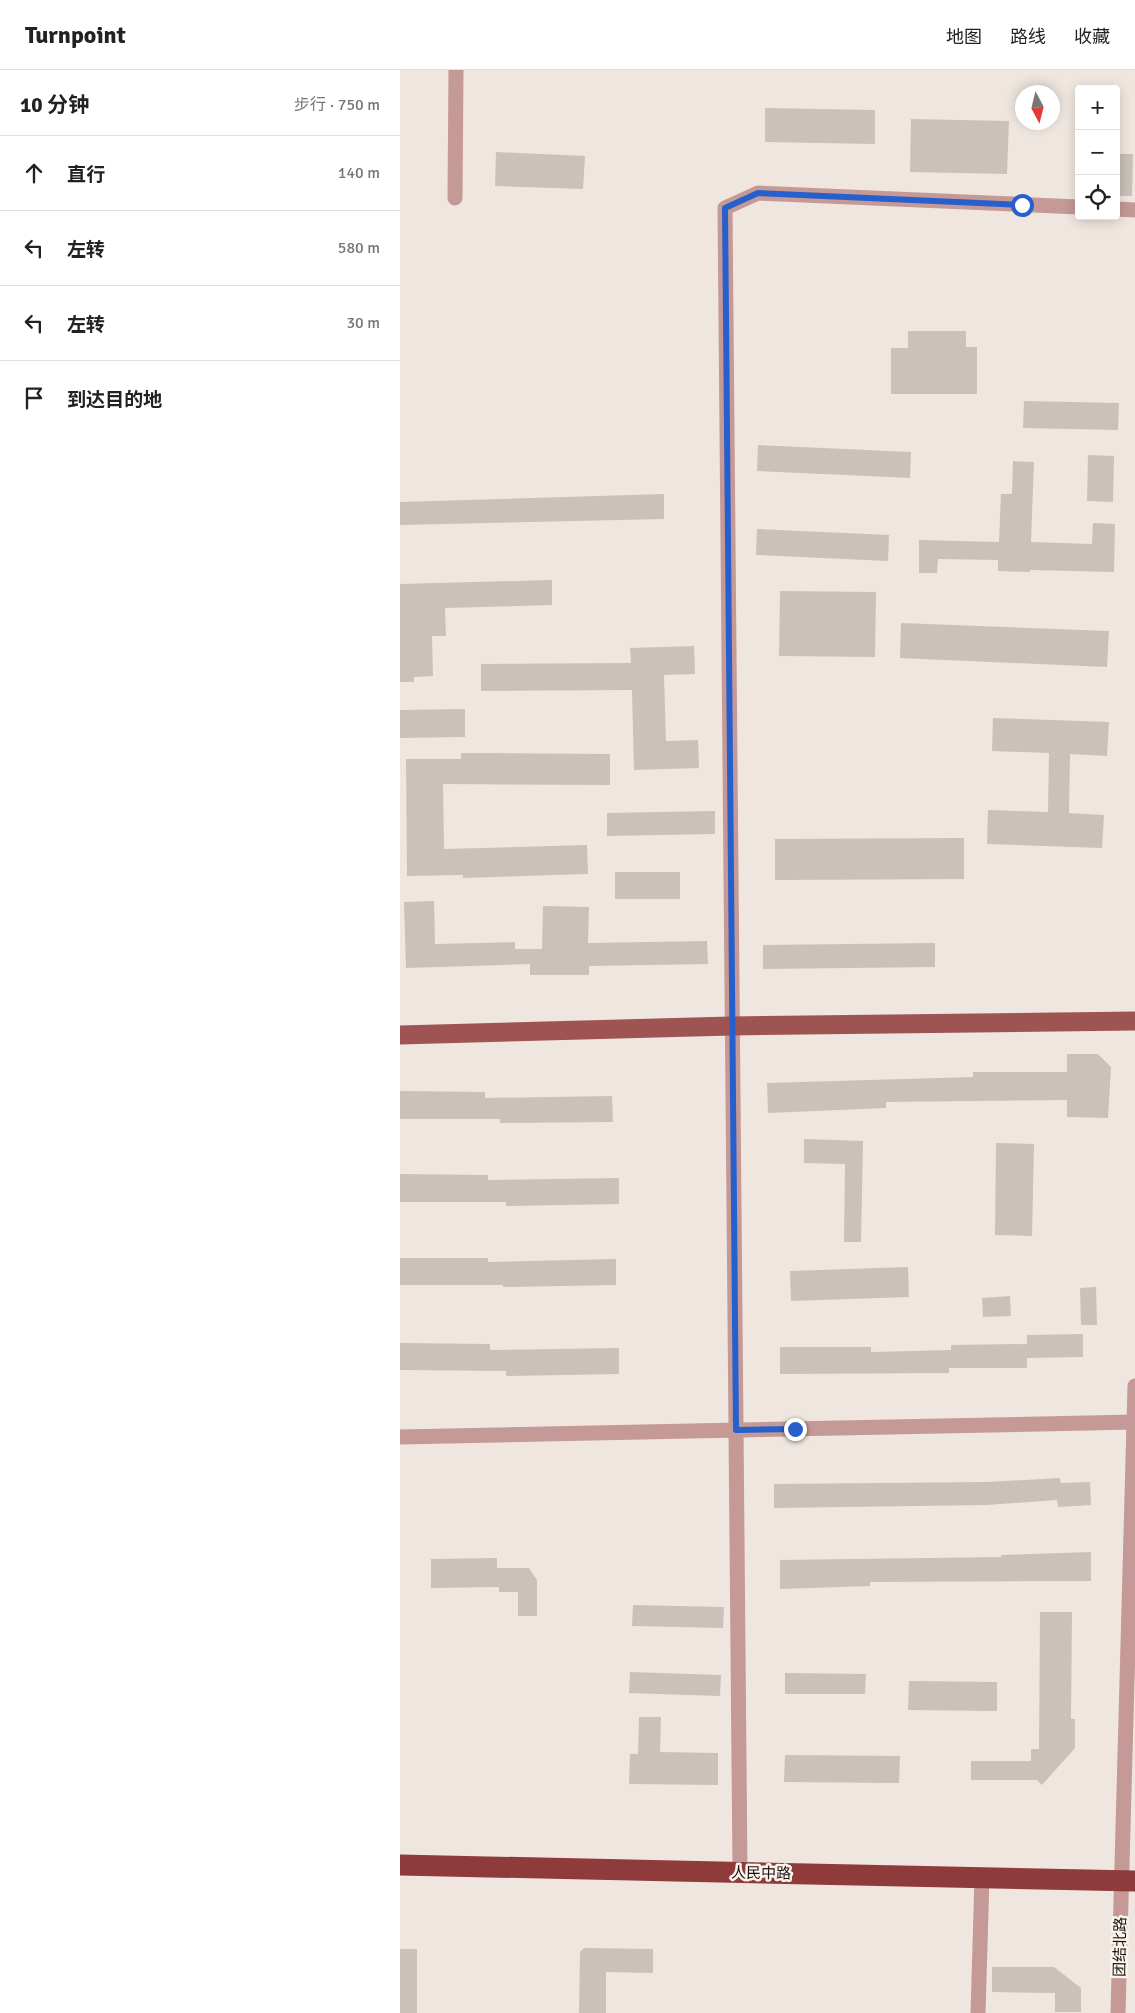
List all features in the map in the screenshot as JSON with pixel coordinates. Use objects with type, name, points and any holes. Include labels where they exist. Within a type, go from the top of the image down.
[{"type":"highway","name":"人民中路","points":[[400,1865],[1128,1881]]},
{"type":"main road","points":[[400,1035],[731,1026],[1135,1021]]},
{"type":"street","points":[[455,198],[456,70]]},
{"type":"street","points":[[740,1872],[725,208],[758,193],[1075,207]]},
{"type":"street","points":[[1120,209],[1135,210]]},
{"type":"street","name":"团结北路","points":[[1118,2013],[1128,1881],[1135,1386]]},
{"type":"street","points":[[400,1437],[1134,1422]]},
{"type":"street","points":[[978,2013],[982,1878]]},
{"type":"building","points":[[765,108],[875,110],[875,144],[765,142]]},
{"type":"building","points":[[911,119],[1009,121],[1007,174],[910,172]]},
{"type":"building","points":[[496,152],[585,156],[583,189],[495,186]]},
{"type":"building","points":[[1120,154],[1133,154],[1132,196],[1120,196]]},
{"type":"building","points":[[908,331],[966,331],[966,347],[977,347],[977,394],[891,394],[891,348],[908,348]]},
{"type":"building","points":[[1024,401],[1119,403],[1118,430],[1023,428]]},
{"type":"building","points":[[758,445],[911,452],[910,478],[757,471]]},
{"type":"building","points":[[1088,455],[1114,456],[1113,502],[1087,501]]},
{"type":"building","points":[[1013,461],[1034,462],[1031,542],[1092,544],[1093,523],[1115,524],[1114,572],[998,571],[998,560],[938,559],[937,573],[919,573],[919,540],[999,542],[1001,494],[1012,494]]},
{"type":"building","points":[[664,494],[664,519],[400,525],[400,502]]},
{"type":"building","points":[[757,529],[889,535],[888,561],[756,555]]},
{"type":"building","points":[[552,580],[552,605],[445,608],[446,636],[432,636],[433,676],[414,677],[414,682],[400,682],[400,584]]},
{"type":"building","points":[[780,591],[876,592],[875,657],[779,656]]},
{"type":"building","points":[[901,623],[1109,631],[1107,667],[900,658]]},
{"type":"building","points":[[694,646],[695,674],[664,675],[666,741],[698,740],[699,768],[634,770],[632,690],[481,691],[481,664],[631,663],[630,648]]},
{"type":"building","points":[[465,709],[465,737],[400,738],[400,710]]},
{"type":"building","points":[[993,718],[1109,722],[1107,756],[1070,754],[1069,813],[1104,815],[1102,848],[987,844],[988,810],[1048,812],[1049,753],[992,751]]},
{"type":"building","points":[[461,753],[610,754],[610,785],[443,784],[444,849],[587,845],[588,874],[463,878],[463,875],[407,876],[406,759],[461,759]]},
{"type":"building","points":[[715,811],[715,834],[607,836],[607,813]]},
{"type":"building","points":[[964,838],[964,879],[775,880],[775,839]]},
{"type":"building","points":[[615,872],[680,872],[680,899],[615,899]]},
{"type":"building","points":[[434,901],[435,944],[515,942],[515,949],[542,949],[543,906],[589,907],[588,943],[707,941],[708,964],[589,966],[589,975],[530,975],[530,964],[406,968],[404,902]]},
{"type":"building","points":[[935,943],[935,967],[763,969],[763,945]]},
{"type":"building","points":[[1067,1054],[1098,1054],[1111,1067],[1108,1118],[1067,1117],[1067,1100],[886,1102],[886,1108],[768,1113],[767,1083],[973,1077],[973,1072],[1067,1072]]},
{"type":"building","points":[[400,1091],[485,1092],[485,1098],[612,1096],[613,1122],[500,1123],[500,1119],[400,1119]]},
{"type":"building","points":[[804,1139],[863,1141],[861,1242],[844,1242],[845,1164],[804,1163]]},
{"type":"building","points":[[996,1143],[1034,1144],[1032,1236],[995,1235]]},
{"type":"building","points":[[400,1174],[488,1175],[488,1180],[619,1178],[619,1204],[506,1206],[506,1202],[400,1202]]},
{"type":"building","points":[[400,1258],[488,1258],[488,1262],[616,1259],[616,1285],[503,1287],[503,1285],[400,1285]]},
{"type":"building","points":[[908,1267],[909,1297],[791,1301],[790,1271]]},
{"type":"building","points":[[1096,1287],[1097,1325],[1081,1325],[1080,1288]]},
{"type":"building","points":[[1010,1296],[1011,1316],[983,1317],[982,1298]]},
{"type":"building","points":[[1083,1334],[1083,1357],[1027,1358],[1027,1368],[949,1368],[949,1373],[780,1374],[780,1347],[871,1347],[871,1352],[951,1350],[951,1345],[1027,1344],[1027,1335]]},
{"type":"building","points":[[400,1343],[490,1344],[490,1350],[619,1348],[619,1374],[506,1376],[506,1371],[400,1370]]},
{"type":"building","points":[[1060,1478],[1061,1483],[1090,1482],[1091,1505],[1058,1507],[1057,1500],[987,1505],[774,1508],[774,1484],[986,1482]]},
{"type":"building","points":[[1091,1552],[1091,1581],[870,1582],[870,1586],[780,1589],[780,1560],[1001,1557],[1001,1555]]},
{"type":"building","points":[[497,1558],[497,1568],[529,1568],[537,1580],[537,1616],[518,1616],[518,1592],[499,1592],[499,1587],[431,1588],[431,1559]]},
{"type":"building","points":[[633,1605],[724,1607],[723,1628],[632,1626]]},
{"type":"building","points":[[1040,1612],[1072,1612],[1071,1719],[1075,1719],[1075,1748],[1042,1785],[1037,1780],[971,1780],[971,1761],[1031,1761],[1031,1749],[1039,1749]]},
{"type":"building","points":[[630,1672],[721,1675],[720,1696],[629,1693]]},
{"type":"building","points":[[785,1673],[866,1674],[865,1694],[785,1694]]},
{"type":"building","points":[[909,1681],[997,1682],[997,1711],[908,1710]]},
{"type":"building","points":[[639,1717],[661,1717],[660,1752],[718,1753],[718,1785],[629,1784],[630,1754],[638,1754]]},
{"type":"building","points":[[785,1755],[900,1756],[899,1783],[784,1782]]},
{"type":"building","points":[[584,1948],[653,1949],[653,1973],[606,1972],[606,2013],[579,2013],[580,1952]]},
{"type":"building","points":[[400,1949],[417,1949],[417,2013],[400,2013]]},
{"type":"building","points":[[992,1967],[1054,1967],[1081,1988],[1081,2012],[1055,2012],[1055,1993],[992,1992]]},
{"type":"route","points":[[795,1429],[736,1430],[725,208],[758,193],[1022,205]]}]
